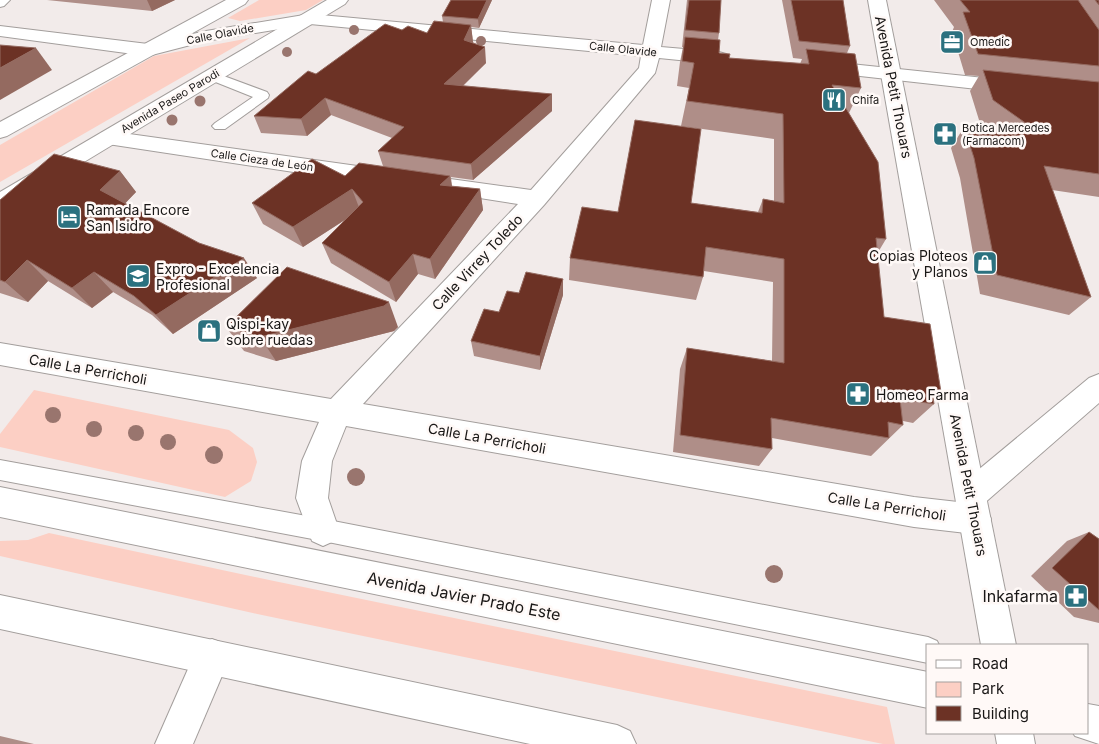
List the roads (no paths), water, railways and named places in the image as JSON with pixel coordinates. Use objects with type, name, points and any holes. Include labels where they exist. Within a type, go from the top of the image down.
[{"type":"street","points":[[0,131],[239,0]]},
{"type":"street","name":"Avenida Paseo Parodi","points":[[0,202],[339,0]]},
{"type":"street","name":"Calle Virrey Toledo","points":[[323,530],[312,498],[318,460],[336,412],[536,199],[648,69],[661,0]]},
{"type":"street","name":"Avenida Petit Thouars","points":[[877,0],[999,644]]},
{"type":"street","name":"Calle Olavide","points":[[148,50],[206,36],[310,18],[735,60]]},
{"type":"street","points":[[0,31],[148,50]]},
{"type":"street","points":[[804,66],[1030,89]]},
{"type":"street","name":"Calle Cieza de León","points":[[108,138],[536,199]]},
{"type":"street","name":"Calle La Perricholi","points":[[0,354],[914,512],[973,507]]},
{"type":"street","points":[[973,507],[1099,386]]},
{"type":"street","name":"Avenida Javier Prado Este","points":[[0,502],[926,690]]},
{"type":"street","points":[[0,612],[615,744]]},
{"type":"street","points":[[174,744],[212,657]]},
{"type":"lane","points":[[0,3],[4,0]]},
{"type":"lane","points":[[213,76],[262,95],[261,98],[220,126]]},
{"type":"lane","points":[[0,470],[323,530],[926,650]]},
{"type":"place","name":"Omedic","points":[[952,42]]},
{"type":"place","name":"Chifa","points":[[834,100]]},
{"type":"place","name":"Botica Mercedes (Farmacom)","points":[[945,134]]},
{"type":"place","name":"Ramada Encore San Isidro","points":[[69,217]]},
{"type":"place","name":"Copias Ploteos y Planos","points":[[985,263]]},
{"type":"place","name":"Expro - Excelencia Profesional","points":[[138,276]]},
{"type":"place","name":"Qispi-kay sobre ruedas","points":[[209,331]]},
{"type":"place","name":"Homeo Farma","points":[[858,394]]},
{"type":"place","name":"Inkafarma","points":[[1076,596]]}]
